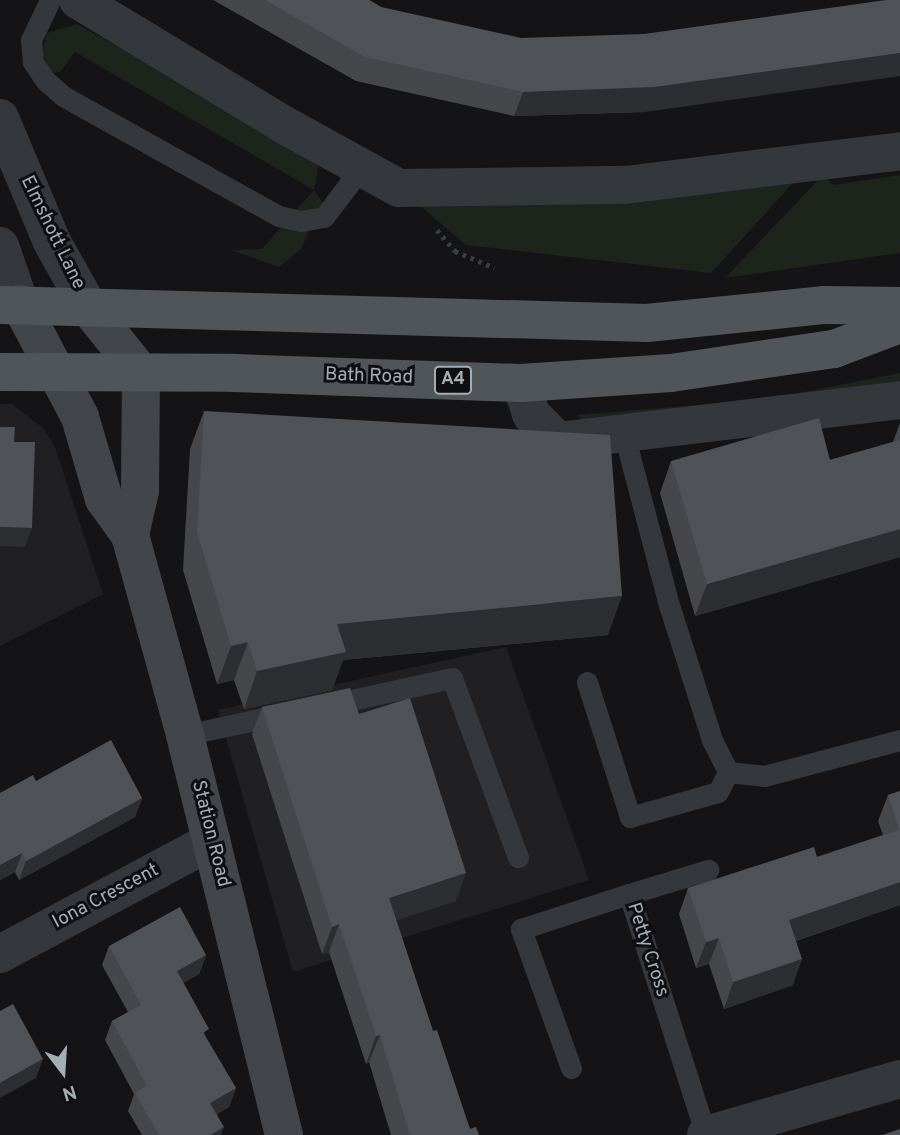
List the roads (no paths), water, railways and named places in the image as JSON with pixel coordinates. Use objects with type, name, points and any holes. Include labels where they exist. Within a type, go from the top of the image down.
[{"type":"main road","points":[[10,305],[647,323],[825,305],[900,306]]},
{"type":"main road","name":"Bath Road","points":[[0,372],[52,370],[521,383],[671,373],[820,351],[900,324]]},
{"type":"street","points":[[78,0],[399,188],[625,185],[900,151]]},
{"type":"street","name":"Elmshott Lane","points":[[0,118],[52,242],[89,308]]},
{"type":"street","points":[[0,246],[10,305]]},
{"type":"street","name":"Station Road","points":[[10,305],[80,417],[104,499],[130,535],[185,735],[284,1135]]},
{"type":"street","points":[[89,308],[141,373]]},
{"type":"street","name":"Station Road","points":[[130,535],[140,491],[141,373]]},
{"type":"street","points":[[521,383],[531,414],[558,441],[900,400]]},
{"type":"street","name":"Iona Crescent","points":[[0,954],[212,841]]},
{"type":"street","points":[[706,1135],[900,1079]]},
{"type":"lane","points":[[50,0],[32,40],[33,62],[46,81],[63,96],[279,216],[301,221],[324,216],[361,168]]},
{"type":"lane","points":[[625,434],[668,605],[712,740],[728,772]]},
{"type":"lane","points":[[185,735],[452,678],[518,857]]},
{"type":"lane","points":[[587,682],[630,817],[718,792],[728,772]]},
{"type":"lane","points":[[728,772],[764,776],[900,740]]},
{"type":"lane","points":[[629,894],[708,870]]},
{"type":"lane","name":"Petty Cross","points":[[572,1068],[521,929],[629,894],[706,1135]]}]
